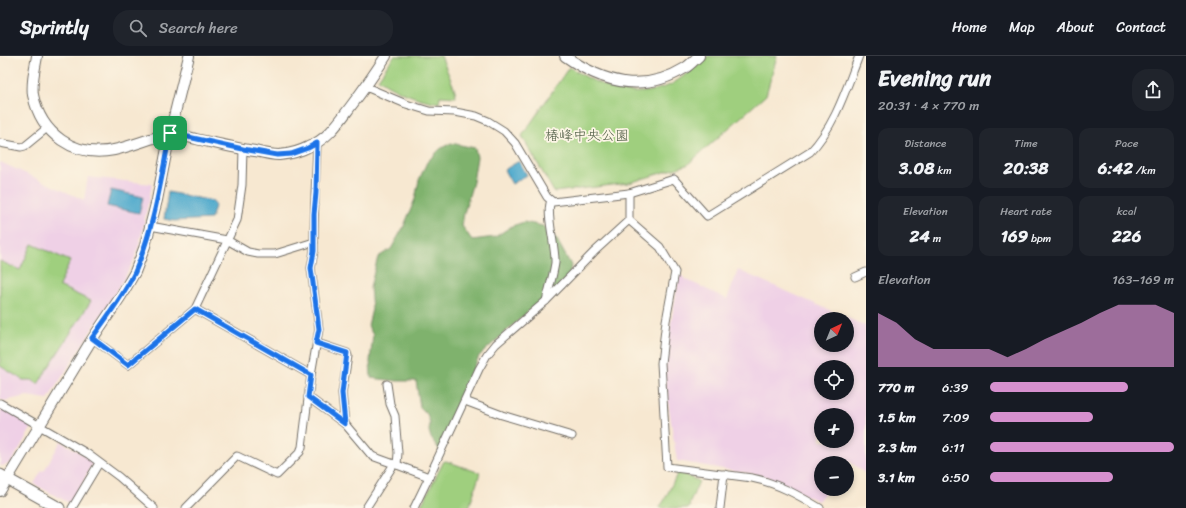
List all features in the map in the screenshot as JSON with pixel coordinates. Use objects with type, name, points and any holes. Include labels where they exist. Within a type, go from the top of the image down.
[{"type":"main road","points":[[4,477],[59,508]]},
{"type":"street","points":[[38,56],[32,83],[33,95],[38,112],[47,128],[67,144],[96,152],[106,151],[170,133],[277,155],[291,154],[308,148],[326,136],[366,87],[386,56]]},
{"type":"street","points":[[0,491],[4,477],[40,425],[92,338],[129,284],[140,258],[157,200],[170,133],[189,56]]},
{"type":"street","points":[[565,56],[589,71],[605,78],[632,83],[647,82],[671,75],[685,67],[699,56]]},
{"type":"street","points":[[366,87],[406,104],[429,111],[455,112],[476,116],[488,121],[504,131],[515,143],[547,197],[555,203],[629,193],[674,180],[707,216],[810,152],[820,141],[835,114],[859,56]]},
{"type":"street","points":[[0,143],[21,147],[25,146],[47,128]]},
{"type":"street","points":[[186,508],[237,456],[277,475],[300,452],[302,447],[311,375],[319,329],[311,268],[314,251],[317,143]]},
{"type":"street","points":[[92,338],[128,365],[195,309],[237,220],[242,185],[243,149]]},
{"type":"street","points":[[414,508],[487,355],[496,344],[546,301],[594,252],[629,220],[629,193]]},
{"type":"street","points":[[546,301],[555,264],[549,208],[550,200]]},
{"type":"street","points":[[629,220],[660,247],[675,272],[666,321],[661,363],[667,467],[765,481],[780,486],[820,508]]},
{"type":"street","points":[[150,226],[227,240],[248,252],[266,255],[275,254],[314,242]]},
{"type":"street","points":[[855,277],[866,272]]},
{"type":"street","points":[[195,309],[311,375]]},
{"type":"street","points":[[316,343],[347,353],[342,393],[345,424]]},
{"type":"street","points":[[366,508],[396,464],[398,454],[395,416],[390,404],[387,384]]},
{"type":"street","points":[[308,397],[345,424],[372,456],[429,477]]},
{"type":"street","points":[[465,401],[502,415],[572,436]]},
{"type":"street","points":[[0,403],[88,454],[119,477],[154,508]]},
{"type":"street","points":[[72,508],[99,463]]},
{"type":"street","points":[[720,508],[724,474]]},
{"type":"shaded area","points":[[0,162],[84,200],[88,177],[152,184],[140,242],[134,260],[124,279],[48,399],[27,396],[4,401],[0,399]]},
{"type":"shaded area","points":[[738,270],[834,312],[814,312],[814,352],[854,352],[854,321],[866,326],[866,474],[854,465],[854,456],[814,456],[814,496],[822,496],[818,501],[764,476],[677,461],[663,368],[679,277],[681,275],[685,279],[727,299]]},
{"type":"shaded area","points":[[4,409],[31,424],[32,427],[11,463],[1,466],[0,412]]},
{"type":"shaded area","points":[[61,441],[93,462],[73,502],[69,503],[34,484],[42,470],[44,471]]},
{"type":"green space","points":[[394,56],[441,56],[455,90],[456,97],[440,96],[439,103],[430,101],[414,97],[393,88],[378,79]]},
{"type":"green space","name":"椿峰中央公園","points":[[708,56],[777,56],[766,95],[687,165],[629,183],[554,192],[522,136],[569,67],[610,88],[631,92],[643,92],[655,90],[672,84]]},
{"type":"green space","points":[[451,143],[475,148],[477,157],[473,182],[464,213],[462,226],[472,240],[495,237],[512,226],[524,222],[543,226],[557,240],[571,265],[569,277],[479,356],[455,411],[441,452],[431,438],[429,431],[430,423],[427,414],[420,407],[416,381],[397,381],[371,378],[370,361],[373,335],[368,326],[372,309],[370,287],[378,257],[391,249],[404,226],[415,199],[419,180],[427,162],[440,149]]},
{"type":"green space","points":[[32,244],[70,261],[59,286],[91,301],[38,384],[32,380],[23,380],[0,366],[0,261],[20,270]]},
{"type":"green space","points":[[444,461],[480,473],[469,508],[420,508]]},
{"type":"green space","points":[[679,470],[686,471],[685,475],[699,481],[689,508],[659,508],[664,501]]},
{"type":"water","points":[[519,161],[527,175],[512,184],[504,170]]},
{"type":"water","points":[[111,190],[143,197],[139,213],[107,206]]},
{"type":"water","points":[[168,192],[213,201],[215,206],[211,219],[174,221],[164,219]]},
{"type":"route","points":[[170,133],[277,155],[291,154],[317,143],[314,251],[311,268],[319,329],[316,343],[347,353],[348,356],[342,393],[345,424],[308,397],[311,375],[195,309],[128,365],[92,338],[129,284],[145,246],[157,200],[170,133]]}]
